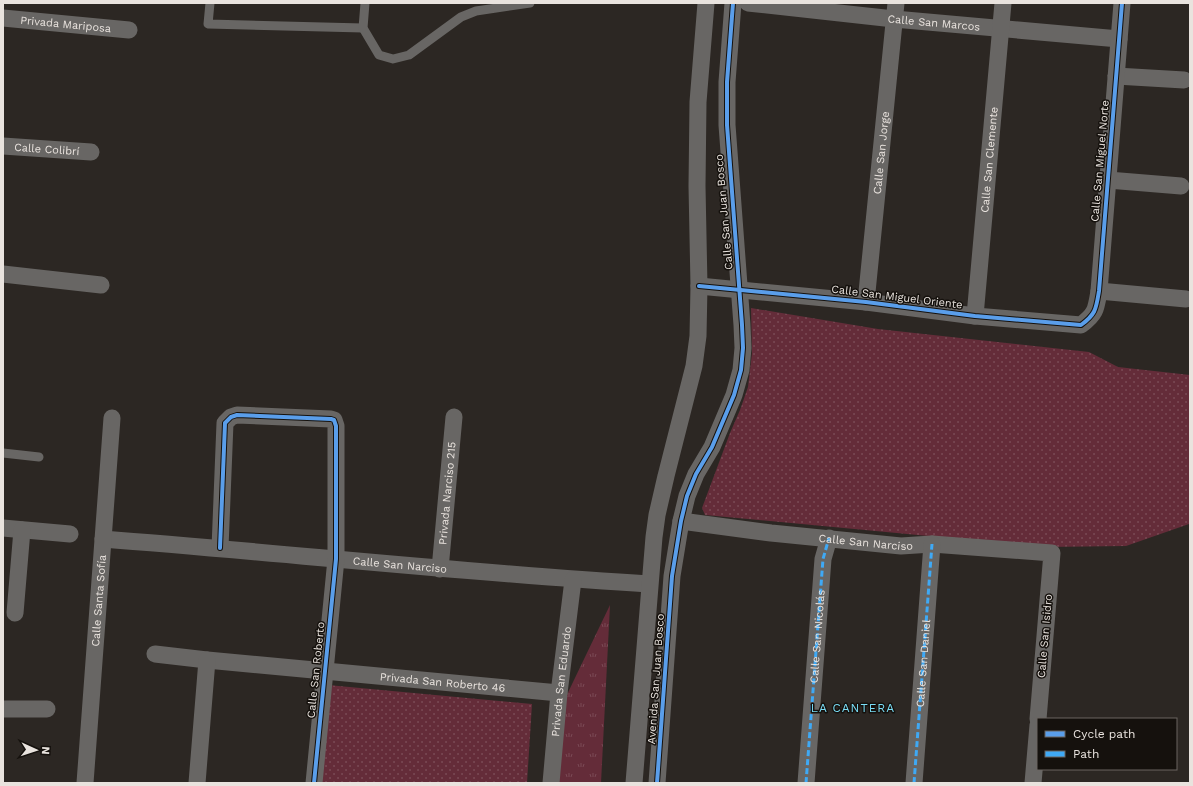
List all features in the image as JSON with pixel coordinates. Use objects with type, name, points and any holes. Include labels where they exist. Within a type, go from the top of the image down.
[{"type":"street","name":"Calle San Juan Bosco","points":[[649,584],[657,515],[694,366],[698,336],[698,102],[706,3]]},
{"type":"street","name":"Calle San Juan Bosco","points":[[673,572],[687,496],[696,474],[712,447],[734,395],[741,370],[743,348],[727,125],[727,82],[733,3]]},
{"type":"street","name":"Calle San Marcos","points":[[748,3],[895,11],[1001,29],[1119,39]]},
{"type":"street","name":"Calle San Clemente","points":[[975,316],[1003,3]]},
{"type":"street","name":"Calle San Miguel Norte","points":[[1091,318],[1096,307],[1099,291],[1122,3]]},
{"type":"street","name":"Calle San Jorge","points":[[866,302],[895,11]]},
{"type":"street","name":"Privada Mariposa","points":[[3,18],[129,30]]},
{"type":"street","points":[[1116,76],[1184,80]]},
{"type":"street","name":"Calle Colibrí","points":[[3,146],[91,152]]},
{"type":"street","points":[[1108,180],[1181,186]]},
{"type":"street","points":[[3,274],[101,285]]},
{"type":"street","name":"Calle San Miguel Oriente","points":[[699,286],[866,302],[975,316],[1081,325],[1091,318]]},
{"type":"street","points":[[1099,291],[1186,298]]},
{"type":"street","name":"Calle San Roberto","points":[[220,548],[225,423],[231,417],[237,415],[334,420],[336,426],[336,559],[314,783]]},
{"type":"street","name":"Privada Narciso 215","points":[[440,569],[454,417]]},
{"type":"street","name":"Calle Santa Sofía","points":[[85,783],[112,418]]},
{"type":"street","name":"Calle San Narciso","points":[[682,521],[770,533],[901,546],[932,544],[1052,553]]},
{"type":"street","points":[[3,528],[70,534]]},
{"type":"street","points":[[15,613],[22,530]]},
{"type":"street","name":"Calle San Nicolás","points":[[806,783],[824,559],[830,538]]},
{"type":"street","name":"Calle San Narciso","points":[[103,539],[220,548],[573,580],[649,584]]},
{"type":"street","name":"Calle San Daniel","points":[[914,783],[932,544]]},
{"type":"street","name":"Calle San Isidro","points":[[1038,718],[1052,553]]},
{"type":"street","points":[[651,566],[673,572]]},
{"type":"street","name":"Avenida San Juan Bosco","points":[[658,783],[673,572]]},
{"type":"street","name":"Privada San Eduardo","points":[[551,783],[559,693],[573,580]]},
{"type":"street","name":"Avenida San Juan Bosco","points":[[634,783],[649,584]]},
{"type":"street","name":"Privada San Roberto 46","points":[[155,654],[325,672],[559,693]]},
{"type":"street","points":[[197,783],[207,660]]},
{"type":"street","points":[[3,709],[47,709]]},
{"type":"street","points":[[1033,783],[1037,737]]},
{"type":"lane","points":[[210,3],[208,24],[362,28]]},
{"type":"lane","points":[[365,3],[362,28],[379,55],[393,59],[409,55],[461,17],[476,11],[530,3]]},
{"type":"lane","points":[[3,454],[39,457]]},
{"type":"green space","points":[[751,308],[878,329],[1089,352],[1118,367],[1190,375],[1189,524],[1126,546],[1045,547],[705,515],[702,508],[748,387],[752,353]]},
{"type":"green space","points":[[610,605],[601,783],[556,783],[562,705]]},
{"type":"green space","points":[[328,685],[532,704],[527,783],[318,783]]},
{"type":"marked path","points":[[806,783],[823,559],[829,538]]},
{"type":"marked path","points":[[914,783],[932,544]]},
{"type":"cycle path","points":[[657,783],[672,576],[681,521],[687,496],[696,474],[712,447],[734,395],[741,370],[743,348],[742,325],[727,125],[727,82],[733,3]]},
{"type":"cycle path","points":[[699,286],[866,302],[975,316],[1081,325],[1090,318],[1094,311],[1099,291],[1122,3]]},
{"type":"cycle path","points":[[220,548],[225,423],[231,417],[237,415],[334,420],[336,426],[336,559],[314,783]]},
{"type":"district","name":"LA CANTERA","points":[[853,708]]}]
